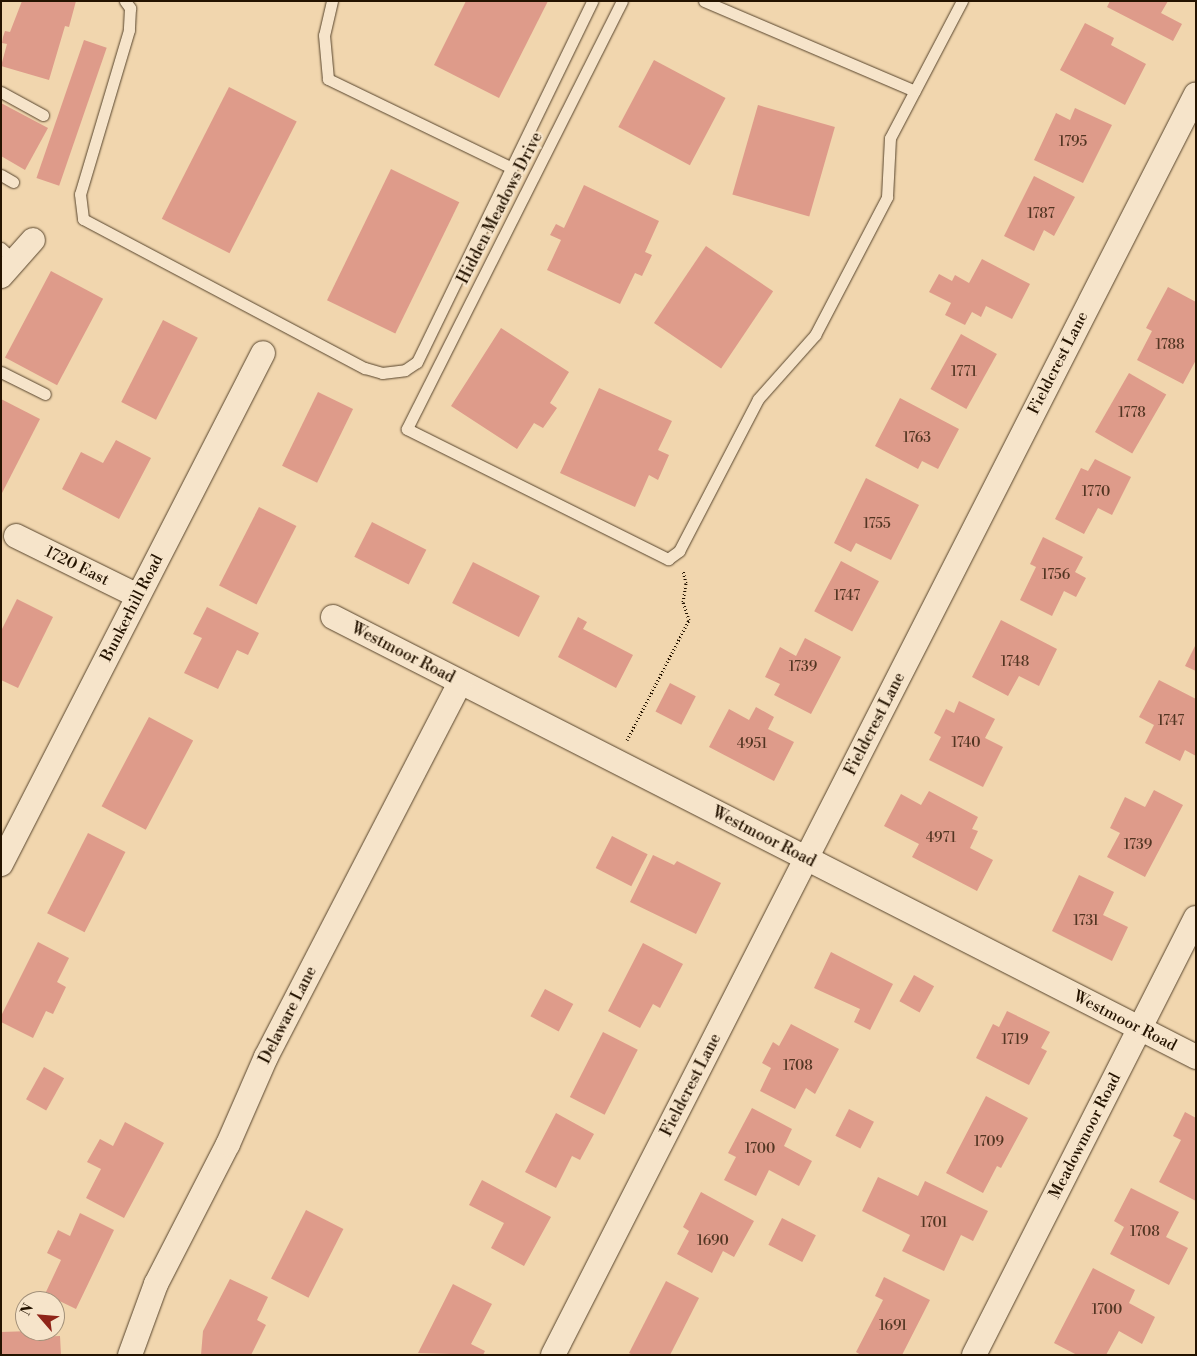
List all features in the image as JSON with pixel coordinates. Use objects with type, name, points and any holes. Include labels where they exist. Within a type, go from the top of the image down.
[{"type":"street","name":"Fieldcrest Lane","points":[[553,1355],[1196,94]]},
{"type":"street","points":[[6,262],[33,240]]},
{"type":"street","name":"Bunkerhill Road","points":[[1,864],[263,353]]},
{"type":"street","name":"1720 East","points":[[16,536],[138,596]]},
{"type":"street","name":"Westmoor Road","points":[[333,616],[1196,1057]]},
{"type":"street","name":"Delaware Lane","points":[[130,1355],[156,1284],[228,1144],[266,1057],[460,682]]},
{"type":"street","name":"Meadowmoor Road","points":[[974,1355],[1196,918]]},
{"type":"lane","points":[[125,1],[130,8],[129,30],[80,194],[83,219],[365,368],[394,373],[417,362],[592,1]]},
{"type":"lane","points":[[332,1],[324,35],[328,78],[512,168]]},
{"type":"lane","name":"Hidden Meadows Drive","points":[[622,1],[407,429],[654,555],[668,560],[675,556]]},
{"type":"lane","points":[[704,1],[915,91]]},
{"type":"lane","points":[[675,556],[758,399],[815,335],[887,197],[887,146],[962,1]]},
{"type":"lane","points":[[1,92],[43,115]]},
{"type":"lane","points":[[1,175],[13,182]]},
{"type":"lane","points":[[1,372],[45,394]]},
{"type":"path","points":[[626,741],[689,620],[683,602],[685,575],[675,556]]},
{"type":"building","points":[[22,1],[76,1],[69,27],[65,26],[49,80],[1,66],[7,44],[2,43],[3,37],[5,31],[10,32]]},
{"type":"building","points":[[466,1],[548,1],[499,98],[434,65]]},
{"type":"building","points":[[1110,1],[1168,1],[1161,13],[1182,24],[1173,41],[1107,7]]},
{"type":"building","points":[[1085,23],[1114,38],[1111,45],[1146,64],[1125,105],[1060,70]]},
{"type":"building","points":[[84,40],[107,48],[59,186],[36,178]]},
{"type":"building","points":[[654,60],[726,98],[690,165],[618,127]]},
{"type":"building","points":[[229,87],[297,122],[230,253],[162,219]]},
{"type":"building","points":[[1,103],[48,128],[25,170],[1,156]]},
{"type":"building","points":[[758,105],[835,127],[809,216],[732,194]]},
{"type":"building","points":[[1075,108],[1112,125],[1083,183],[1034,160],[1056,113],[1070,120]]},
{"type":"building","points":[[391,169],[459,202],[395,334],[327,300]]},
{"type":"building","points":[[1034,176],[1075,197],[1054,236],[1044,230],[1034,251],[1004,236]]},
{"type":"building","points":[[584,185],[659,221],[645,252],[652,255],[642,276],[635,273],[620,304],[547,270],[561,240],[550,235],[556,224],[564,228]]},
{"type":"building","points":[[706,246],[773,291],[721,368],[654,323]]},
{"type":"building","points":[[982,259],[1030,284],[1012,319],[986,306],[981,317],[972,312],[965,325],[945,315],[951,303],[929,292],[939,274],[952,281],[955,275],[969,283]]},
{"type":"building","points":[[51,271],[103,299],[57,385],[5,358]]},
{"type":"building","points":[[1168,287],[1196,302],[1196,360],[1183,384],[1137,360],[1152,331],[1146,328]]},
{"type":"building","points":[[163,320],[198,338],[156,420],[121,402]]},
{"type":"building","points":[[501,328],[569,372],[550,403],[557,408],[543,428],[534,423],[517,449],[451,406]]},
{"type":"building","points":[[961,334],[997,354],[966,409],[930,389]]},
{"type":"building","points":[[1129,373],[1166,394],[1132,453],[1095,432]]},
{"type":"building","points":[[599,388],[672,421],[658,450],[669,455],[658,480],[649,475],[635,507],[560,473]]},
{"type":"building","points":[[318,392],[353,409],[317,483],[282,466]]},
{"type":"building","points":[[900,398],[959,429],[938,469],[922,461],[918,469],[875,446]]},
{"type":"building","points":[[1,399],[40,419],[1,495]]},
{"type":"building","points":[[116,440],[151,458],[119,519],[62,489],[81,452],[103,463]]},
{"type":"building","points":[[1095,459],[1131,477],[1112,515],[1098,508],[1084,534],[1055,519],[1081,468],[1088,471]]},
{"type":"building","points":[[866,478],[919,505],[891,560],[856,543],[851,552],[834,543]]},
{"type":"building","points":[[259,507],[296,526],[256,604],[219,585]]},
{"type":"building","points":[[372,522],[426,550],[409,584],[354,557]]},
{"type":"building","points":[[1043,537],[1083,557],[1075,572],[1086,578],[1076,597],[1064,591],[1052,616],[1020,600],[1036,567],[1030,564]]},
{"type":"building","points":[[841,561],[879,581],[852,632],[814,611]]},
{"type":"building","points":[[473,562],[540,596],[519,637],[452,603]]},
{"type":"building","points":[[17,599],[53,617],[18,688],[1,680],[1,631]]},
{"type":"building","points":[[207,607],[259,633],[248,655],[237,650],[218,689],[184,673],[202,638],[193,634]]},
{"type":"building","points":[[578,617],[587,622],[583,629],[633,655],[616,688],[558,657]]},
{"type":"building","points":[[1001,620],[1057,649],[1039,686],[1019,676],[1008,696],[972,677]]},
{"type":"building","points":[[805,638],[841,657],[811,714],[774,695],[780,684],[765,677],[780,647],[796,656]]},
{"type":"building","points":[[1196,644],[1196,671],[1185,666]]},
{"type":"building","points":[[1159,680],[1196,699],[1196,756],[1185,750],[1180,761],[1145,743],[1154,725],[1139,717]]},
{"type":"building","points":[[670,683],[696,696],[681,725],[655,712]]},
{"type":"building","points":[[959,701],[995,719],[985,738],[1003,747],[983,787],[929,760],[941,737],[934,733],[946,709],[954,713]]},
{"type":"building","points":[[756,707],[774,717],[768,729],[794,742],[774,781],[709,747],[729,709],[749,720]]},
{"type":"building","points":[[149,717],[193,740],[146,830],[102,806]]},
{"type":"building","points":[[1154,790],[1183,805],[1145,877],[1107,857],[1120,833],[1110,828],[1125,797],[1145,807]]},
{"type":"building","points":[[929,791],[978,817],[972,829],[978,831],[970,848],[993,860],[977,891],[912,857],[919,844],[884,826],[901,794],[921,805]]},
{"type":"building","points":[[88,833],[125,852],[85,932],[47,913]]},
{"type":"building","points":[[612,836],[648,854],[631,886],[596,868]]},
{"type":"building","points":[[653,855],[674,865],[677,861],[721,883],[696,934],[630,902]]},
{"type":"building","points":[[1079,875],[1114,892],[1103,915],[1128,927],[1112,961],[1052,931]]},
{"type":"building","points":[[38,942],[69,958],[57,982],[66,987],[53,1014],[46,1011],[33,1038],[1,1022],[1,1016]]},
{"type":"building","points":[[643,943],[683,964],[660,1008],[653,1004],[640,1028],[608,1011]]},
{"type":"building","points":[[831,952],[893,984],[870,1030],[854,1022],[860,1009],[814,988]]},
{"type":"building","points":[[914,975],[934,986],[920,1012],[899,1001]]},
{"type":"building","points":[[545,989],[573,1004],[559,1031],[530,1016]]},
{"type":"building","points":[[1007,1011],[1050,1032],[1041,1048],[1047,1051],[1029,1085],[976,1058],[993,1024],[999,1027]]},
{"type":"building","points":[[791,1024],[839,1049],[815,1094],[806,1088],[795,1109],[760,1091],[771,1068],[762,1063],[773,1042],[779,1046]]},
{"type":"building","points":[[603,1032],[638,1050],[605,1115],[570,1097]]},
{"type":"building","points":[[44,1067],[64,1078],[46,1111],[26,1099]]},
{"type":"building","points":[[986,1096],[1028,1118],[1001,1168],[997,1166],[983,1193],[946,1173]]},
{"type":"building","points":[[752,1108],[792,1129],[784,1146],[812,1161],[799,1186],[769,1170],[756,1196],[724,1180],[736,1157],[728,1153]]},
{"type":"building","points":[[849,1109],[874,1122],[860,1148],[835,1136]]},
{"type":"building","points":[[1185,1112],[1196,1118],[1196,1201],[1159,1182],[1181,1140],[1173,1136]]},
{"type":"building","points":[[556,1113],[594,1134],[580,1160],[572,1156],[556,1188],[525,1172]]},
{"type":"building","points":[[125,1122],[164,1143],[124,1218],[86,1198],[101,1169],[87,1162],[100,1139],[113,1146]]},
{"type":"building","points":[[878,1177],[918,1196],[925,1181],[988,1211],[973,1241],[961,1235],[944,1271],[902,1251],[910,1235],[862,1211]]},
{"type":"building","points":[[482,1180],[551,1217],[524,1266],[491,1248],[504,1223],[469,1205]]},
{"type":"building","points":[[1131,1188],[1179,1212],[1166,1237],[1188,1248],[1169,1285],[1110,1254],[1124,1227],[1114,1221]]},
{"type":"building","points":[[701,1192],[754,1221],[734,1257],[723,1251],[712,1273],[677,1254],[689,1231],[683,1227]]},
{"type":"building","points":[[306,1210],[343,1229],[308,1298],[271,1279]]},
{"type":"building","points":[[80,1213],[114,1230],[76,1309],[65,1304],[65,1291],[46,1291],[61,1260],[47,1253],[58,1230],[70,1236]]},
{"type":"building","points":[[782,1218],[816,1235],[802,1262],[768,1245]]},
{"type":"building","points":[[1093,1268],[1135,1290],[1129,1303],[1155,1317],[1142,1344],[1119,1331],[1106,1355],[1077,1355],[1054,1343]]},
{"type":"building","points":[[884,1277],[930,1300],[902,1355],[861,1355],[856,1352],[883,1300],[875,1296]]},
{"type":"building","points":[[230,1279],[268,1297],[257,1320],[266,1325],[251,1355],[201,1355],[203,1331]]},
{"type":"building","points":[[666,1281],[699,1298],[670,1355],[633,1355],[629,1353]]},
{"type":"building","points":[[453,1284],[492,1304],[471,1344],[485,1351],[483,1355],[418,1353]]},
{"type":"building","points":[[1,1332],[15,1332],[15,1341],[60,1341],[61,1355],[1,1355]]}]
